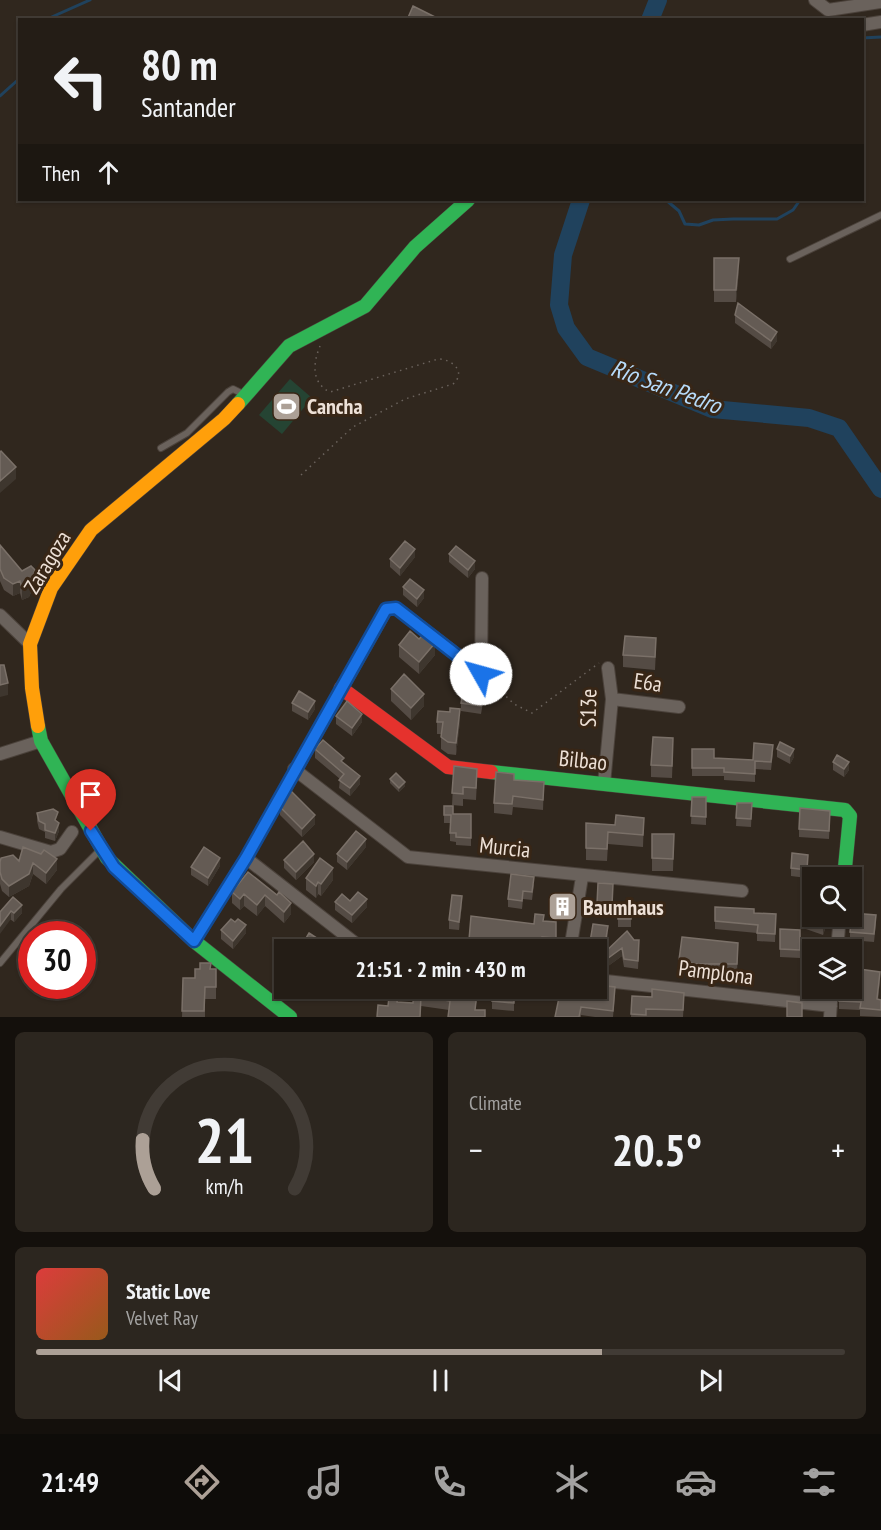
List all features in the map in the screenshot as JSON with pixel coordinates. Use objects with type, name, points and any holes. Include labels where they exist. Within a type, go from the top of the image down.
[{"type":"street","points":[[815,0],[828,10],[881,2]]},
{"type":"street","points":[[864,25],[881,22]]},
{"type":"street","name":"Zaragoza","points":[[290,1017],[194,941],[114,867],[41,741],[32,688],[30,644],[51,588],[91,530],[224,419],[289,346],[365,306],[415,247],[467,201]]},
{"type":"street","points":[[481,674],[482,578]]},
{"type":"street","points":[[194,941],[246,858],[386,609],[396,608],[481,674]]},
{"type":"street","points":[[0,615],[30,644]]},
{"type":"street","name":"S13e","points":[[604,784],[612,699],[608,669]]},
{"type":"street","name":"Bilbao","points":[[341,688],[448,767],[845,810],[850,816],[845,867]]},
{"type":"street","name":"E6a","points":[[612,699],[679,707]]},
{"type":"street","points":[[0,754],[41,741]]},
{"type":"street","name":"Murcia","points":[[294,769],[408,857],[742,891]]},
{"type":"street","points":[[0,837],[51,852],[60,849],[72,832]]},
{"type":"street","points":[[246,858],[350,939]]},
{"type":"street","points":[[572,939],[582,876]]},
{"type":"street","name":"Pamplona","points":[[607,981],[830,1012]]},
{"type":"lane","points":[[790,259],[881,215]]},
{"type":"lane","points":[[161,448],[187,433],[228,392],[236,390],[246,396]]},
{"type":"lane","points":[[0,963],[88,859],[101,848]]},
{"type":"path","points":[[301,475],[353,427],[405,399],[453,384],[459,377],[455,364],[446,359],[438,359],[330,392],[321,386],[314,365],[322,342]]},
{"type":"path","points":[[481,674],[514,704],[532,713],[596,664],[602,663],[608,669]]},
{"type":"green space","name":"Cancha","points":[[290,379],[312,398],[282,434],[259,415]]},
{"type":"building","points":[[413,6],[437,18],[408,18]]},
{"type":"building","points":[[714,258],[739,258],[736,290],[714,290]]},
{"type":"building","points":[[738,303],[777,332],[771,341],[735,315]]},
{"type":"building","points":[[0,452],[16,467],[0,481]]},
{"type":"building","points":[[405,541],[415,549],[400,568],[390,559]]},
{"type":"building","points":[[0,545],[22,571],[31,566],[35,570],[29,585],[22,588],[20,581],[13,584],[4,578],[0,569]]},
{"type":"building","points":[[456,546],[475,561],[468,570],[449,554]]},
{"type":"building","points":[[410,579],[424,590],[417,599],[403,587]]},
{"type":"building","points":[[410,631],[419,639],[424,634],[435,643],[419,662],[399,645]]},
{"type":"building","points":[[625,636],[656,638],[655,657],[623,655]]},
{"type":"building","points":[[0,665],[4,665],[8,683],[0,685]]},
{"type":"building","points":[[404,674],[424,694],[411,708],[391,689]]},
{"type":"building","points":[[464,686],[484,689],[481,706],[461,703]]},
{"type":"building","points":[[299,691],[315,701],[308,712],[292,703]]},
{"type":"building","points":[[347,701],[362,714],[352,728],[336,716]]},
{"type":"building","points":[[450,708],[460,709],[456,743],[448,742],[441,737],[443,722],[437,722],[438,711],[450,712]]},
{"type":"building","points":[[653,737],[673,738],[672,766],[651,765]]},
{"type":"building","points":[[323,740],[344,758],[341,761],[360,776],[350,788],[339,780],[344,774],[315,749]]},
{"type":"building","points":[[780,742],[794,749],[790,756],[777,749]]},
{"type":"building","points":[[754,743],[773,745],[771,762],[755,761],[755,774],[724,772],[724,768],[692,768],[692,749],[714,749],[714,758],[753,760]]},
{"type":"building","points":[[837,755],[849,762],[844,769],[833,762]]},
{"type":"building","points":[[454,766],[477,769],[476,788],[463,787],[463,794],[452,793]]},
{"type":"building","points":[[496,772],[514,774],[514,780],[544,782],[543,800],[513,796],[512,804],[494,803]]},
{"type":"building","points":[[396,773],[405,782],[399,788],[390,779]]},
{"type":"building","points":[[290,790],[315,815],[302,829],[280,807]]},
{"type":"building","points":[[692,797],[706,797],[706,817],[691,816]]},
{"type":"building","points":[[737,803],[752,803],[751,819],[736,818]]},
{"type":"building","points":[[444,806],[453,806],[453,814],[471,814],[471,838],[456,837],[456,833],[450,833],[451,815],[444,815]]},
{"type":"building","points":[[800,808],[830,811],[829,831],[799,829]]},
{"type":"building","points":[[53,809],[58,812],[55,820],[59,823],[55,833],[45,830],[45,824],[39,821],[37,813]]},
{"type":"building","points":[[616,815],[644,818],[643,835],[608,832],[607,849],[586,848],[586,823],[615,825]]},
{"type":"building","points":[[356,831],[366,839],[347,862],[337,854]]},
{"type":"building","points":[[652,834],[674,834],[673,859],[652,858]]},
{"type":"building","points":[[303,841],[314,854],[296,872],[284,860]]},
{"type":"building","points":[[23,847],[41,854],[44,850],[57,859],[46,873],[33,863],[29,874],[9,886],[2,879],[0,872],[1,858],[13,855],[19,861]]},
{"type":"building","points":[[204,847],[220,858],[208,878],[191,867]]},
{"type":"building","points":[[792,853],[808,855],[807,867],[802,867],[802,869],[791,868]]},
{"type":"building","points":[[320,858],[333,868],[321,884],[318,882],[316,886],[306,878]]},
{"type":"building","points":[[248,872],[277,895],[279,892],[291,903],[284,912],[265,895],[257,905],[244,894],[240,899],[232,892]]},
{"type":"building","points":[[511,874],[534,877],[532,892],[523,891],[522,901],[508,899]]},
{"type":"building","points":[[598,883],[613,884],[612,905],[597,904]]},
{"type":"building","points":[[358,892],[367,899],[352,915],[335,902],[342,894],[350,901]]},
{"type":"building","points":[[452,895],[462,896],[459,922],[449,920]]},
{"type":"building","points":[[13,897],[22,905],[14,913],[11,911],[0,926],[0,912]]},
{"type":"building","points":[[715,907],[754,909],[754,913],[776,914],[775,934],[757,933],[758,925],[715,921]]},
{"type":"building","points":[[618,909],[631,909],[631,919],[618,919]]},
{"type":"building","points":[[535,914],[544,915],[543,921],[556,922],[556,938],[469,939],[471,916],[534,924]]},
{"type":"building","points":[[862,914],[876,915],[874,934],[850,932],[851,927],[862,927]]},
{"type":"building","points":[[231,919],[235,922],[238,919],[246,925],[233,941],[221,930]]},
{"type":"building","points":[[593,924],[608,926],[606,939],[590,939]]},
{"type":"building","points":[[780,929],[800,930],[800,950],[780,949]]},
{"type":"building","points":[[627,931],[634,940],[639,940],[638,961],[624,959],[622,948],[607,959],[607,950]]},
{"type":"building","points":[[309,933],[318,939],[305,939]]},
{"type":"building","points":[[682,937],[738,943],[737,964],[695,964],[679,960]]},
{"type":"building","points":[[200,963],[211,963],[210,969],[216,969],[216,987],[205,987],[204,1011],[182,1011],[183,978],[195,978],[195,969],[200,969]]},
{"type":"building","points":[[862,969],[880,972],[877,999],[881,1000],[881,1010],[860,1008],[861,1002],[839,1001],[839,999],[862,999]]},
{"type":"building","points":[[607,986],[615,987],[613,1011],[581,1007],[579,1017],[555,1017],[559,999],[607,999]]},
{"type":"building","points":[[652,989],[684,993],[683,1010],[646,1009],[646,1015],[631,1014],[632,996],[652,997]]},
{"type":"building","points":[[389,999],[413,1003],[413,999],[421,999],[420,1017],[377,1017],[378,1005],[388,1006]]},
{"type":"building","points":[[438,999],[476,999],[475,1010],[485,1010],[485,1017],[448,1017],[450,1001]]},
{"type":"building","points":[[492,999],[514,999],[514,1003],[492,1001]]},
{"type":"building","points":[[787,1001],[802,1003],[802,1017],[787,1017]]},
{"type":"waterway","points":[[50,18],[90,0]]},
{"type":"waterway","name":"Río San Pedro","points":[[651,18],[658,0]]},
{"type":"waterway","points":[[864,38],[881,37]]},
{"type":"waterway","points":[[0,96],[18,80]]},
{"type":"waterway","name":"Río San Pedro","points":[[581,201],[563,255],[559,305],[566,328],[587,357],[712,409],[809,418],[839,428],[881,489]]},
{"type":"waterway","points":[[667,201],[679,211],[685,224],[699,225],[713,220],[777,219],[793,210],[799,201]]},
{"type":"traffic: fast","points":[[238,404],[289,346],[365,306],[415,247],[467,201]]},
{"type":"traffic: fast","points":[[38,726],[41,741],[107,858],[194,941],[290,1017]]},
{"type":"traffic: fast","points":[[491,772],[845,810],[850,816],[845,867]]},
{"type":"traffic: slow","points":[[38,726],[32,688],[30,644],[51,588],[91,530],[224,419],[238,404]]},
{"type":"traffic: jam","points":[[341,688],[448,767],[491,772]]},
{"type":"place","name":"Cancha","points":[[286,406]]},
{"type":"place","name":"Baumhaus","points":[[562,907]]},
{"type":"route","points":[[91,831],[114,867],[194,941],[246,858],[386,609],[396,608],[481,674]]}]
